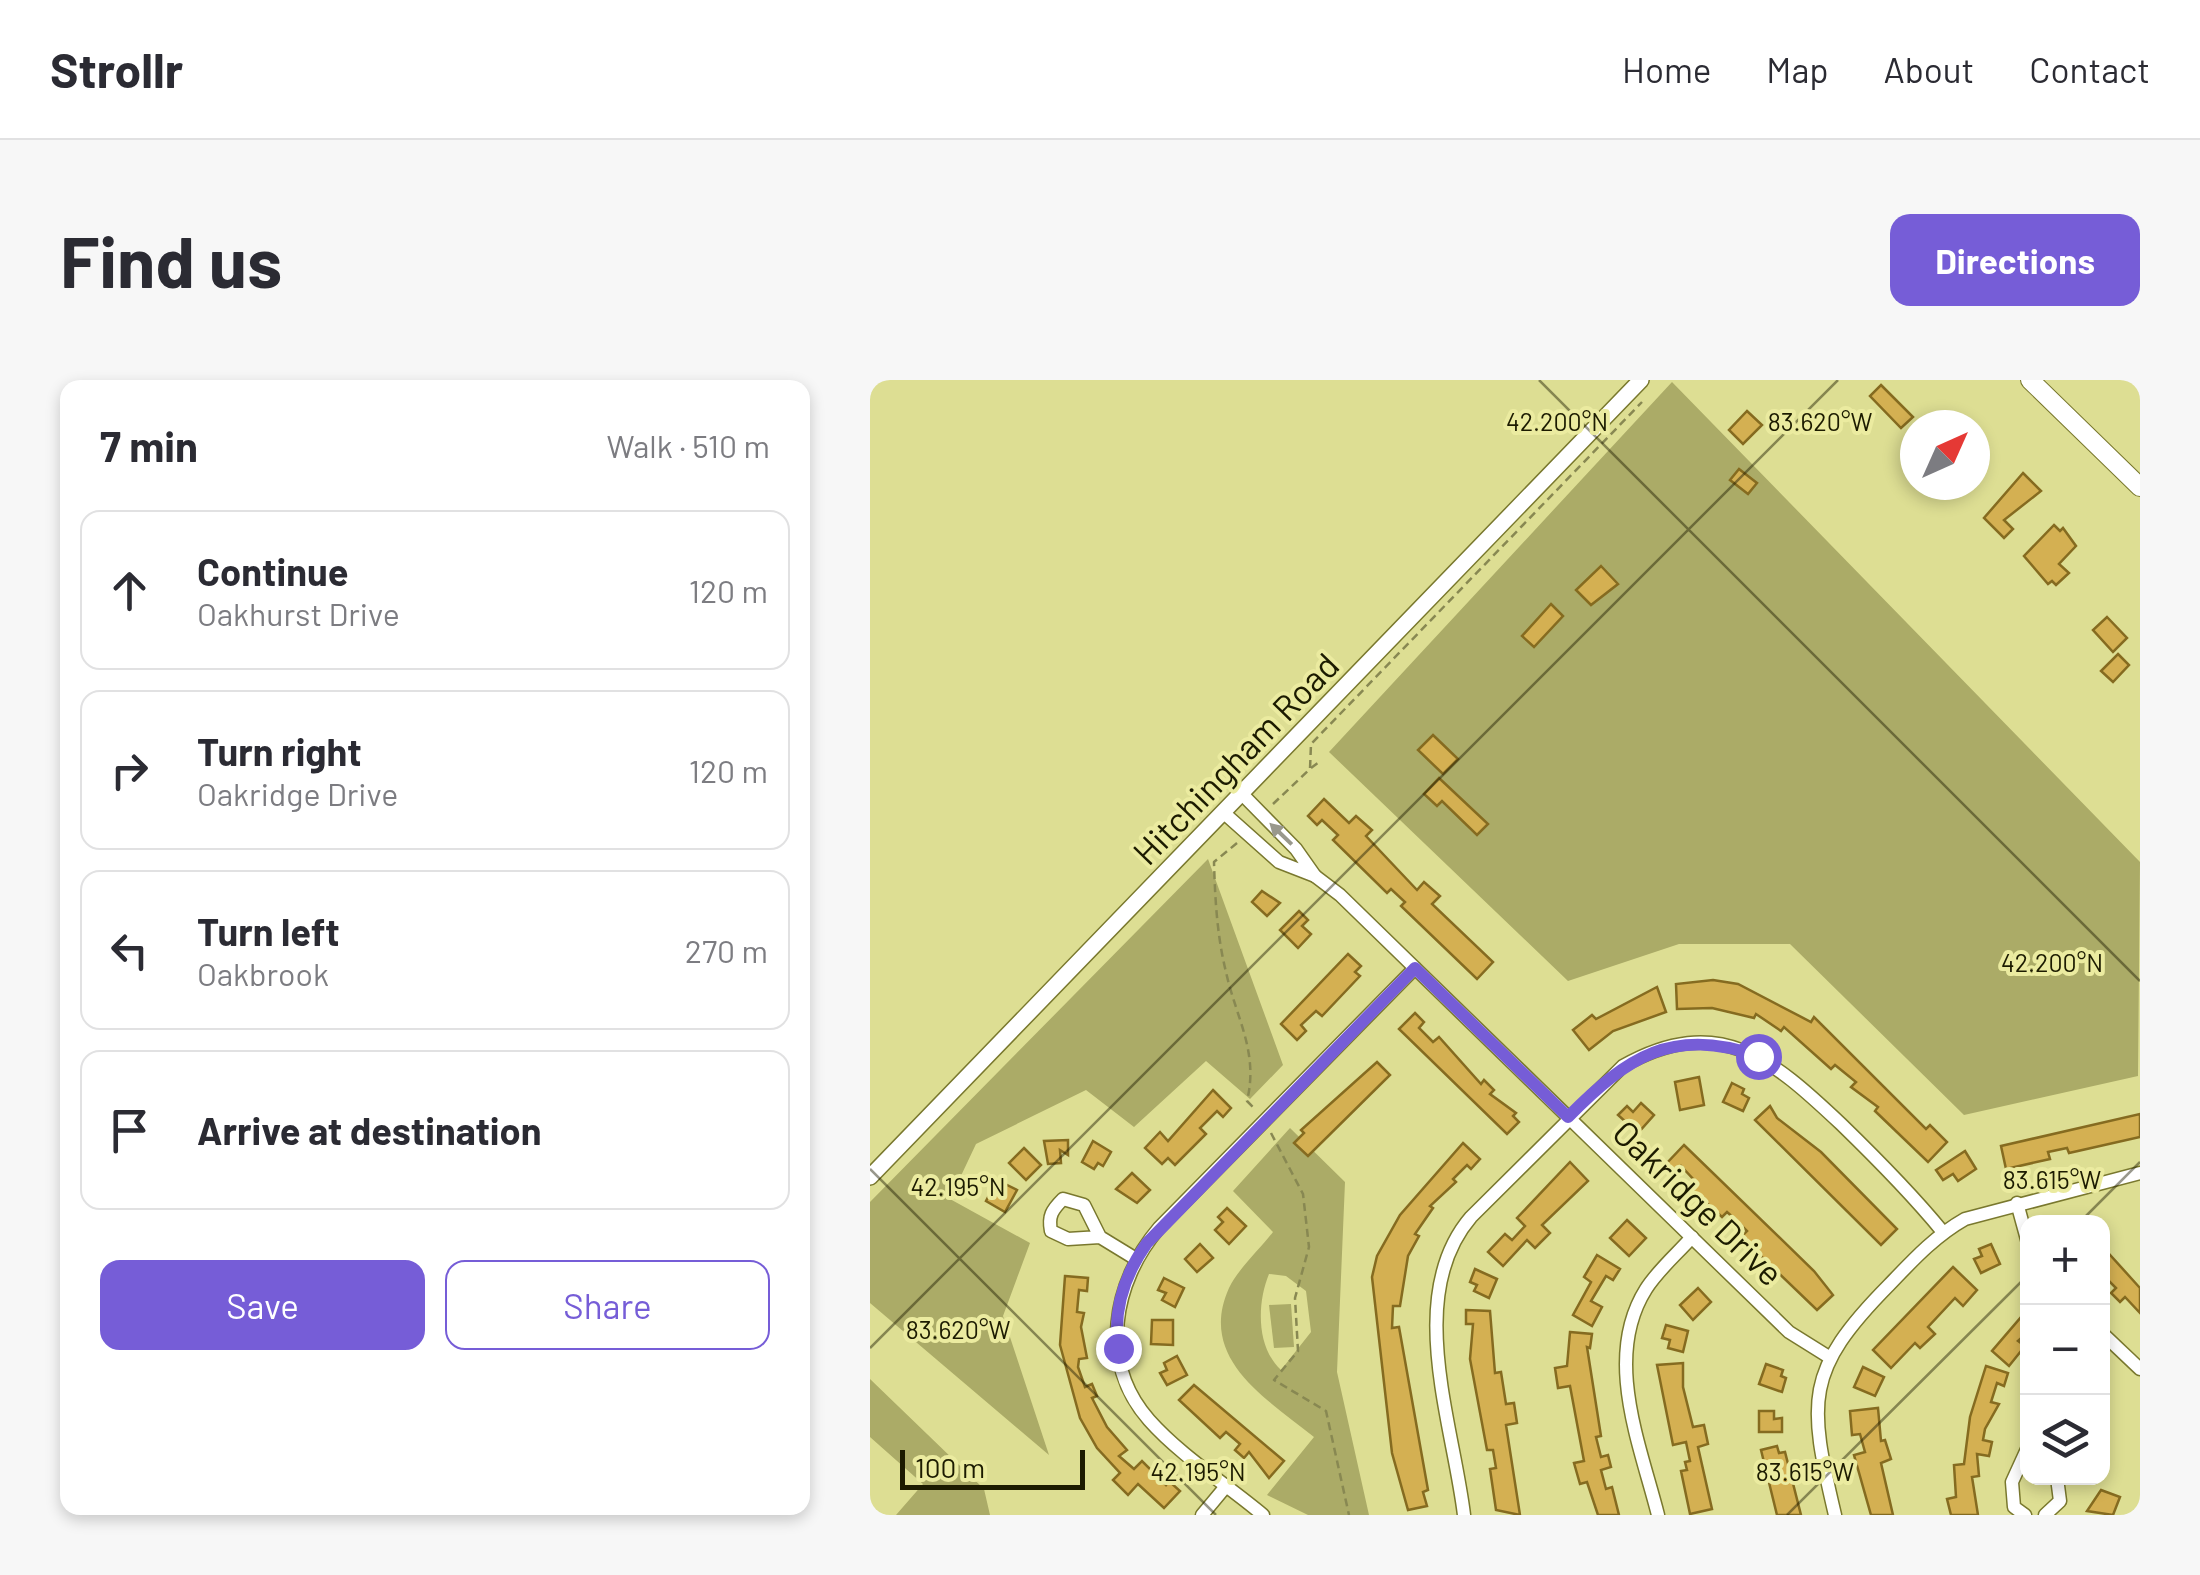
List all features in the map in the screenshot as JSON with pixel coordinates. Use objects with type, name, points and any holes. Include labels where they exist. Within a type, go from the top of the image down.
[{"type":"main road","points":[[2030,380],[2140,488]]},
{"type":"street","name":"Hitchingham Road","points":[[870,1177],[1642,380]]},
{"type":"street","name":"Oakridge Drive","points":[[1243,795],[1296,849],[1315,876],[1790,1332],[1830,1357]]},
{"type":"street","name":"Oakridge Drive","points":[[1224,813],[1279,862],[1315,876]]},
{"type":"street","points":[[1263,1515],[1147,1417],[1125,1376],[1117,1319],[1136,1259],[1160,1228],[1415,968]]},
{"type":"street","points":[[1464,1515],[1438,1348],[1438,1286],[1460,1231],[1611,1074],[1644,1055],[1687,1044],[1736,1048],[1776,1065],[1898,1180],[1942,1232]]},
{"type":"street","points":[[1836,1515],[1816,1420],[1821,1381],[1846,1328],[1942,1232],[1965,1219],[2140,1172]]},
{"type":"street","points":[[2017,1204],[2020,1215]]},
{"type":"street","points":[[1100,1237],[1136,1259]]},
{"type":"street","points":[[1658,1515],[1629,1398],[1627,1336],[1645,1290],[1692,1237]]},
{"type":"street","points":[[2110,1341],[2140,1369]]},
{"type":"street","points":[[2020,1467],[2010,1491],[2014,1507],[2025,1515]]},
{"type":"street","points":[[1202,1515],[1227,1485]]},
{"type":"street","points":[[2045,1515],[2060,1500],[2058,1485]]},
{"type":"path","points":[[1310,769],[1311,744],[1642,402]]},
{"type":"path","points":[[1262,816],[1319,762]]},
{"type":"path","points":[[1246,835],[1214,862],[1226,972],[1252,1050],[1247,1101],[1264,1122],[1302,1194],[1309,1247],[1295,1298],[1298,1351],[1274,1380],[1326,1412],[1349,1515]]},
{"type":"shaded area","points":[[1672,382],[2140,862],[2138,1076],[1964,1115],[1790,944],[1679,944],[1568,981],[1329,752]]},
{"type":"shaded area","points":[[1208,859],[1283,1065],[1250,1099],[1206,1061],[1134,1127],[1086,1090],[976,1144],[950,1199],[1030,1243],[1003,1316],[1049,1455],[870,1303],[870,1202]]},
{"type":"shaded area","points":[[1290,1128],[1345,1182],[1337,1372],[1369,1515],[1308,1515],[1267,1495],[1314,1437],[1242,1375],[1222,1336],[1222,1313],[1229,1288],[1273,1232],[1233,1191]],"holes":[[[1269,1274],[1286,1276],[1306,1291],[1311,1332],[1281,1370],[1267,1349],[1261,1311]]]},
{"type":"shaded area","points":[[1291,1304],[1294,1347],[1274,1348],[1269,1305]]},
{"type":"shaded area","points":[[870,1379],[984,1489],[990,1515],[896,1515],[923,1484],[870,1437]]},
{"type":"building","points":[[1881,385],[1906,410],[1900,410],[1900,427],[1870,396]]},
{"type":"building","points":[[1747,411],[1762,425],[1743,444],[1729,430]]},
{"type":"building","points":[[1739,469],[1757,483],[1748,494],[1730,480]]},
{"type":"building","points":[[2023,473],[2041,491],[2004,520],[2013,529],[2004,538],[1984,518]]},
{"type":"building","points":[[2054,525],[2060,531],[2063,528],[2076,546],[2059,564],[2069,573],[2056,585],[2052,581],[2048,584],[2024,556]]},
{"type":"building","points":[[1601,566],[1618,584],[1591,605],[1576,590]]},
{"type":"building","points":[[1551,604],[1563,616],[1534,647],[1522,636]]},
{"type":"building","points":[[2107,617],[2127,638],[2113,652],[2093,630]]},
{"type":"building","points":[[2118,654],[2129,665],[2113,682],[2101,671]]},
{"type":"building","points":[[1433,735],[1458,759],[1443,774],[1418,750]]},
{"type":"building","points":[[1439,778],[1488,824],[1477,835],[1442,801],[1437,806],[1424,794]]},
{"type":"building","points":[[1324,799],[1349,823],[1356,816],[1372,830],[1366,836],[1417,890],[1424,882],[1440,896],[1432,904],[1493,962],[1477,979],[1401,906],[1405,902],[1391,889],[1387,893],[1333,840],[1338,835],[1322,820],[1317,825],[1308,816]]},
{"type":"building","points":[[1262,891],[1280,903],[1267,916],[1252,902]]},
{"type":"building","points":[[1299,911],[1308,920],[1302,926],[1311,934],[1298,948],[1280,930]]},
{"type":"building","points":[[1348,954],[1361,966],[1355,972],[1360,976],[1322,1016],[1316,1011],[1301,1025],[1306,1031],[1297,1040],[1281,1024]]},
{"type":"building","points":[[1713,980],[1738,984],[1811,1022],[1814,1017],[1926,1129],[1930,1125],[1947,1142],[1928,1162],[1875,1111],[1878,1107],[1851,1087],[1856,1082],[1835,1065],[1831,1069],[1784,1027],[1781,1031],[1756,1014],[1754,1018],[1712,1008],[1677,1009],[1676,984]]},
{"type":"building","points":[[1657,987],[1666,1012],[1613,1031],[1589,1050],[1573,1030],[1592,1015],[1596,1019]]},
{"type":"building","points":[[1415,1013],[1424,1022],[1419,1028],[1433,1042],[1439,1037],[1481,1084],[1484,1080],[1494,1090],[1490,1094],[1516,1113],[1513,1116],[1519,1122],[1507,1134],[1399,1029]]},
{"type":"building","points":[[1377,1062],[1390,1075],[1308,1156],[1294,1143],[1304,1133],[1301,1130]]},
{"type":"building","points":[[1699,1077],[1704,1105],[1680,1110],[1675,1082]]},
{"type":"building","points":[[1732,1083],[1744,1089],[1742,1094],[1749,1098],[1743,1111],[1723,1102]]},
{"type":"building","points":[[1213,1090],[1231,1108],[1223,1117],[1217,1111],[1200,1128],[1206,1134],[1175,1165],[1168,1158],[1162,1164],[1145,1148],[1160,1132],[1168,1141]]},
{"type":"building","points":[[1641,1103],[1654,1115],[1638,1133],[1618,1115],[1627,1106],[1633,1112]]},
{"type":"building","points":[[1770,1106],[1777,1118],[1821,1152],[1897,1229],[1881,1245],[1755,1120]]},
{"type":"building","points":[[2140,1114],[2140,1137],[2069,1153],[2067,1148],[2048,1152],[2050,1159],[2006,1169],[2001,1146]]},
{"type":"building","points":[[1068,1140],[1068,1155],[1060,1150],[1061,1163],[1048,1164],[1044,1141]]},
{"type":"building","points":[[1093,1141],[1111,1152],[1103,1166],[1098,1163],[1094,1169],[1082,1162]]},
{"type":"building","points":[[1463,1143],[1480,1159],[1471,1169],[1467,1165],[1453,1179],[1456,1182],[1430,1206],[1433,1208],[1415,1234],[1419,1236],[1408,1256],[1400,1306],[1393,1306],[1392,1328],[1399,1327],[1428,1490],[1423,1492],[1427,1506],[1408,1510],[1392,1453],[1372,1277],[1377,1256],[1400,1215]]},
{"type":"building","points":[[1684,1145],[1814,1271],[1833,1295],[1817,1310],[1741,1237],[1747,1231],[1735,1219],[1727,1212],[1722,1217],[1689,1187],[1695,1181],[1681,1166],[1674,1173],[1666,1164]]},
{"type":"building","points":[[1024,1148],[1041,1165],[1026,1180],[1009,1163]]},
{"type":"building","points":[[1965,1151],[1976,1169],[1958,1181],[1953,1174],[1943,1180],[1936,1170]]},
{"type":"building","points":[[1570,1162],[1588,1181],[1542,1225],[1550,1233],[1535,1248],[1527,1240],[1503,1266],[1488,1252],[1505,1234],[1512,1240],[1525,1226],[1517,1218]]},
{"type":"building","points":[[1132,1173],[1150,1190],[1137,1203],[1116,1189]]},
{"type":"building","points":[[997,1180],[1017,1190],[1005,1212],[986,1201]]},
{"type":"building","points":[[1227,1208],[1246,1226],[1229,1244],[1215,1230],[1223,1222],[1218,1217]]},
{"type":"building","points":[[1627,1220],[1646,1238],[1629,1256],[1610,1238]]},
{"type":"building","points":[[1200,1244],[1213,1258],[1197,1272],[1185,1259]]},
{"type":"building","points":[[1991,1244],[2000,1264],[1981,1273],[1974,1259],[1982,1256],[1979,1249]]},
{"type":"building","points":[[1597,1255],[1620,1269],[1613,1280],[1606,1276],[1591,1301],[1602,1307],[1592,1326],[1573,1315],[1591,1282],[1584,1277]]},
{"type":"building","points":[[2110,1255],[2140,1288],[2140,1313],[2125,1297],[2120,1302],[2111,1293],[2116,1288],[2110,1282]]},
{"type":"building","points":[[1953,1267],[1977,1290],[1963,1306],[1955,1298],[1928,1327],[1935,1334],[1920,1348],[1915,1343],[1891,1368],[1873,1350]]},
{"type":"building","points":[[1475,1269],[1497,1279],[1489,1298],[1474,1291],[1477,1285],[1470,1282]]},
{"type":"building","points":[[1065,1276],[1088,1278],[1087,1291],[1079,1290],[1077,1312],[1084,1313],[1081,1327],[1087,1358],[1079,1359],[1078,1367],[1085,1387],[1092,1384],[1097,1396],[1092,1398],[1107,1427],[1127,1450],[1119,1456],[1134,1469],[1142,1461],[1166,1485],[1169,1481],[1180,1491],[1164,1508],[1138,1484],[1128,1495],[1113,1480],[1120,1473],[1097,1448],[1080,1418],[1060,1345]]},
{"type":"building","points":[[1164,1278],[1184,1288],[1175,1307],[1162,1300],[1166,1293],[1158,1290]]},
{"type":"building","points":[[1698,1288],[1711,1302],[1693,1320],[1680,1305]]},
{"type":"building","points":[[1466,1310],[1490,1311],[1495,1373],[1501,1372],[1506,1404],[1514,1403],[1517,1423],[1506,1425],[1520,1515],[1496,1510],[1490,1469],[1496,1468],[1493,1450],[1487,1450],[1470,1359],[1473,1324],[1466,1324]]},
{"type":"building","points":[[2020,1318],[2020,1352],[2009,1366],[1992,1351]]},
{"type":"building","points":[[1152,1320],[1173,1320],[1173,1345],[1151,1344]]},
{"type":"building","points":[[1666,1325],[1688,1331],[1683,1352],[1668,1348],[1670,1340],[1662,1338]]},
{"type":"building","points":[[1570,1332],[1592,1334],[1590,1348],[1587,1347],[1601,1436],[1596,1437],[1601,1457],[1608,1455],[1611,1467],[1601,1470],[1606,1489],[1612,1487],[1619,1515],[1598,1515],[1587,1482],[1580,1484],[1574,1463],[1584,1461],[1570,1386],[1558,1388],[1555,1368],[1567,1366]]},
{"type":"building","points":[[1177,1356],[1187,1375],[1167,1385],[1160,1373],[1167,1370],[1164,1363]]},
{"type":"building","points":[[1683,1363],[1683,1387],[1693,1427],[1704,1425],[1708,1444],[1698,1447],[1712,1509],[1690,1514],[1681,1471],[1687,1470],[1685,1462],[1690,1461],[1686,1442],[1673,1445],[1657,1365]]},
{"type":"building","points":[[1766,1364],[1783,1370],[1781,1376],[1786,1378],[1782,1392],[1759,1384]]},
{"type":"building","points":[[1986,1366],[2008,1373],[2004,1386],[1997,1383],[1991,1402],[1999,1404],[1985,1429],[1983,1440],[1992,1442],[1989,1456],[1977,1454],[1979,1476],[1972,1477],[1978,1515],[1951,1515],[1947,1499],[1956,1497],[1954,1465],[1964,1464],[1970,1417]]},
{"type":"building","points":[[1863,1367],[1884,1377],[1875,1396],[1854,1387]]},
{"type":"building","points":[[1194,1385],[1284,1461],[1269,1478],[1249,1452],[1244,1458],[1235,1450],[1240,1444],[1226,1432],[1220,1438],[1179,1400]]},
{"type":"building","points":[[1878,1408],[1881,1441],[1885,1440],[1891,1459],[1881,1463],[1893,1515],[1871,1515],[1854,1455],[1865,1452],[1860,1434],[1852,1435],[1850,1411]]},
{"type":"building","points":[[1759,1411],[1774,1411],[1774,1419],[1782,1418],[1782,1432],[1759,1432]]},
{"type":"building","points":[[1777,1446],[1779,1453],[1785,1452],[1801,1515],[1777,1515],[1761,1450]]},
{"type":"building","points":[[2101,1490],[2120,1497],[2113,1515],[2087,1511]]},
{"type":"route","points":[[1118,1348],[1120,1300],[1128,1274],[1147,1243],[1415,968],[1568,1117],[1611,1074],[1665,1048],[1715,1044],[1758,1056]]}]
